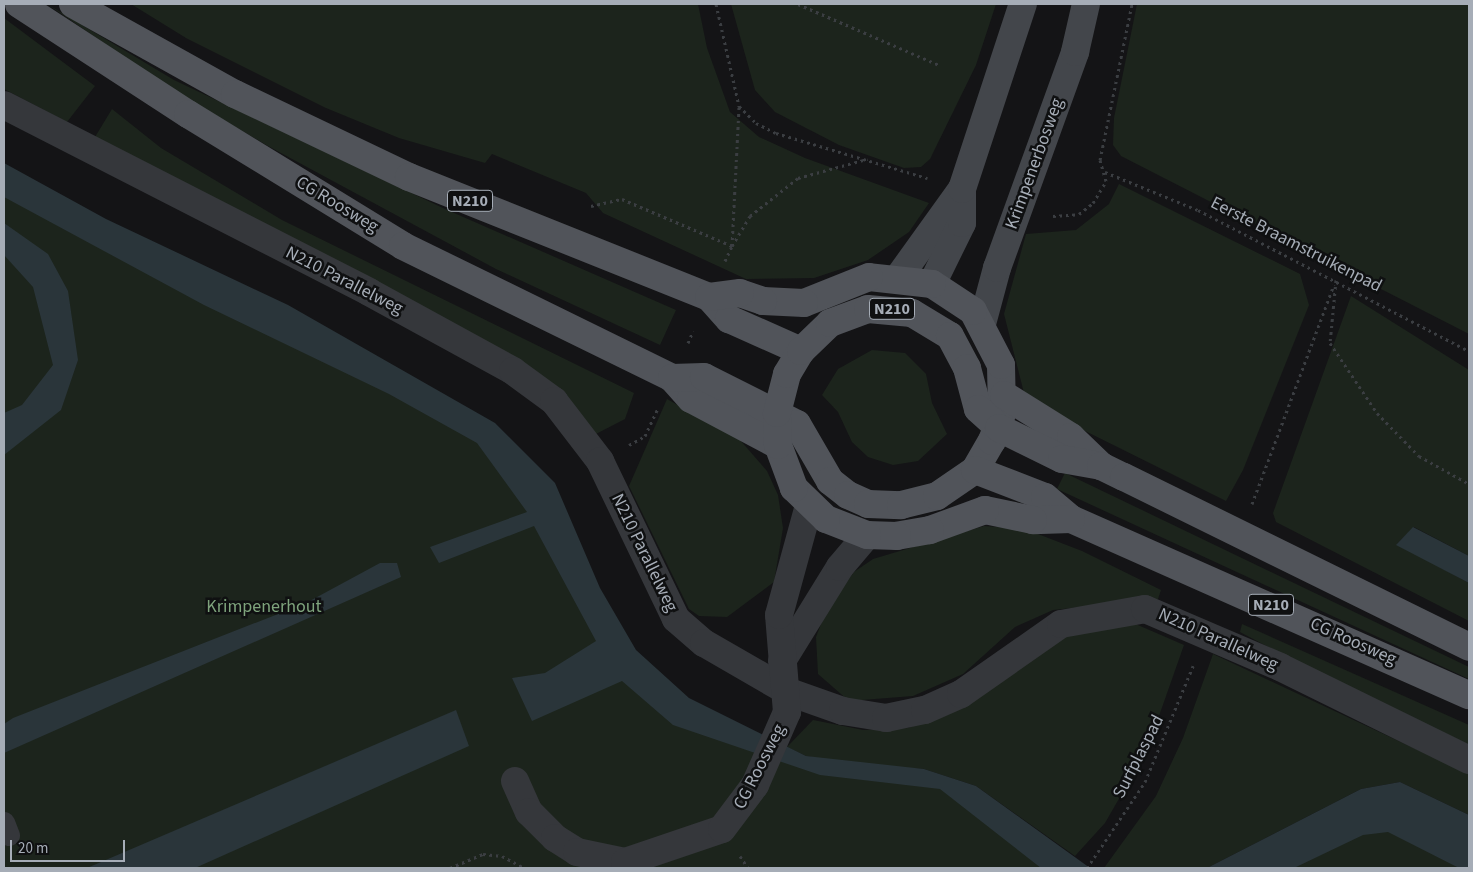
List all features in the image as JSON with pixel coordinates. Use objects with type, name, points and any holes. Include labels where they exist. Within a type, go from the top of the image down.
[{"type":"main road","name":"CG Roosweg","points":[[19,4],[172,104],[403,246],[672,378],[691,399],[778,445]]},
{"type":"main road","name":"N210","points":[[73,4],[235,94],[409,177],[709,296],[740,293],[763,300],[804,303],[869,277],[898,278],[932,284],[967,306],[982,324],[1001,365],[1004,395],[998,428],[975,470],[937,496],[888,505],[868,504],[842,491],[820,468],[797,424],[777,413]]},
{"type":"main road","points":[[898,278],[962,189],[1023,4]]},
{"type":"main road","name":"Krimpenerbosweg","points":[[982,324],[997,268],[1075,52],[1086,4]]},
{"type":"main road","points":[[932,284],[962,223],[962,189]]},
{"type":"main road","name":"N210","points":[[912,313],[932,284]]},
{"type":"main road","name":"N210","points":[[709,296],[729,319],[801,351]]},
{"type":"main road","name":"N210","points":[[867,534],[826,519],[794,488],[778,445],[777,413],[787,374],[801,351],[830,323],[848,314],[868,309],[912,313],[950,336],[961,353],[978,409],[998,428],[1062,459],[1101,466],[1469,647]]},
{"type":"main road","name":"CG Roosweg","points":[[672,378],[704,377],[777,413]]},
{"type":"main road","name":"N210","points":[[1004,395],[1072,437],[1101,466]]},
{"type":"main road","name":"CG Roosweg","points":[[975,470],[1045,497],[1071,520],[1469,695]]},
{"type":"main road","points":[[867,534],[888,505]]},
{"type":"main road","name":"CG Roosweg","points":[[867,534],[930,530],[969,513],[985,510],[1033,520],[1071,520]]},
{"type":"street","name":"N210 Parallelweg","points":[[4,106],[369,292],[513,371],[547,396],[600,461],[676,619],[704,643],[788,702],[886,718],[925,710],[960,694],[1061,624],[1145,609],[1280,666],[1469,760]]},
{"type":"street","points":[[788,702],[782,662],[779,615],[809,504]]},
{"type":"street","points":[[782,662],[840,567],[867,534]]},
{"type":"street","name":"CG Roosweg","points":[[515,781],[529,812],[554,838],[577,852],[625,862],[722,829],[755,785],[788,702]]},
{"type":"path","points":[[716,4],[740,106],[732,246]]},
{"type":"path","points":[[798,4],[939,65]]},
{"type":"path","name":"Eerste Braamstruikenpad","points":[[1132,4],[1100,160],[1105,172],[1198,210],[1336,280],[1469,351]]},
{"type":"path","points":[[672,378],[732,246],[750,216],[798,178],[868,159],[776,133],[756,123],[740,106]]},
{"type":"path","points":[[591,206],[622,199],[732,246]]},
{"type":"path","points":[[1252,504],[1336,280]]},
{"type":"path","points":[[1336,280],[1330,342],[1391,427],[1419,456],[1469,484]]},
{"type":"path","name":"Surfplaspad","points":[[1087,868],[1145,782],[1196,659]]},
{"type":"path","points":[[450,868],[483,854],[502,856],[525,868]]},
{"type":"green space","points":[[47,4],[174,80],[445,209],[676,310],[660,345],[496,269],[268,146],[171,89]]},
{"type":"green space","points":[[131,4],[698,4],[707,48],[730,112],[759,137],[805,158],[929,203],[909,232],[868,260],[814,278],[746,279],[603,213],[586,193],[492,154],[485,163],[399,138],[326,108],[186,38]]},
{"type":"green space","points":[[731,4],[996,4],[976,65],[930,159],[921,167],[904,168],[839,145],[775,112],[755,90]]},
{"type":"green space","points":[[1137,4],[1469,4],[1469,334],[1121,156],[1113,145],[1114,118]]},
{"type":"green space","points":[[4,18],[95,86],[67,122],[4,89]]},
{"type":"green space","points":[[112,109],[161,148],[282,220],[634,393],[625,419],[592,436],[562,402],[92,142]]},
{"type":"green space","name":"Krimpenerhout","points":[[4,172],[422,396],[529,476],[634,677],[825,767],[937,782],[1063,868],[4,868]]},
{"type":"green space","points":[[1119,184],[1300,274],[1309,305],[1243,470],[1226,501],[1051,414],[1024,393],[1004,314],[1026,234],[1076,230],[1109,204]]},
{"type":"green space","points":[[1351,296],[1469,370],[1469,556],[1414,527],[1397,544],[1469,583],[1469,621],[1276,522],[1273,513]]},
{"type":"green space","points":[[872,350],[905,353],[926,374],[932,403],[947,434],[918,461],[893,465],[868,457],[852,442],[838,412],[822,395],[838,369]]},
{"type":"green space","points":[[667,399],[740,440],[767,471],[778,495],[783,528],[774,582],[727,617],[699,616],[689,609],[629,486]]},
{"type":"green space","points":[[1065,473],[1469,667],[1469,679],[1057,489]]},
{"type":"green space","points":[[984,526],[1025,529],[1082,551],[1161,590],[1158,599],[1053,610],[1015,627],[963,674],[913,696],[849,701],[818,674],[816,637],[828,606],[854,572],[873,559]]},
{"type":"green space","points":[[1124,619],[1184,645],[1147,750],[1105,823],[1075,856],[976,786],[924,769],[849,764],[806,756],[787,747],[813,720],[863,730],[908,728],[949,712],[1063,631]]},
{"type":"green space","points":[[1242,624],[1469,725],[1469,753],[1240,632]]},
{"type":"green space","points":[[1213,654],[1469,774],[1469,815],[1400,782],[1361,789],[1207,868],[1104,868],[1156,796],[1183,738]]},
{"type":"green space","points":[[1388,811],[1469,868],[1265,868]]},
{"type":"shaded area","points":[[4,163],[106,219],[288,305],[495,423],[555,483],[600,588],[636,650],[689,698],[806,756],[924,769],[976,786],[1090,868],[1041,868],[940,789],[820,775],[673,725],[622,681],[532,721],[512,678],[545,673],[596,641],[534,526],[439,563],[430,547],[527,512],[477,443],[389,394],[204,305],[4,197]]},
{"type":"shaded area","points":[[4,223],[48,254],[68,291],[78,360],[61,410],[4,455],[4,413],[22,405],[53,365],[33,287],[4,255]]},
{"type":"shaded area","points":[[1413,527],[1469,556],[1469,583],[1396,545]]},
{"type":"shaded area","points":[[380,563],[397,563],[401,577],[4,753],[4,724],[13,718],[306,603]]},
{"type":"shaded area","points":[[456,710],[469,746],[195,868],[87,868]]},
{"type":"shaded area","points":[[1400,782],[1469,815],[1469,868],[1459,868],[1388,832],[1363,835],[1294,868],[1207,868],[1361,789]]}]
